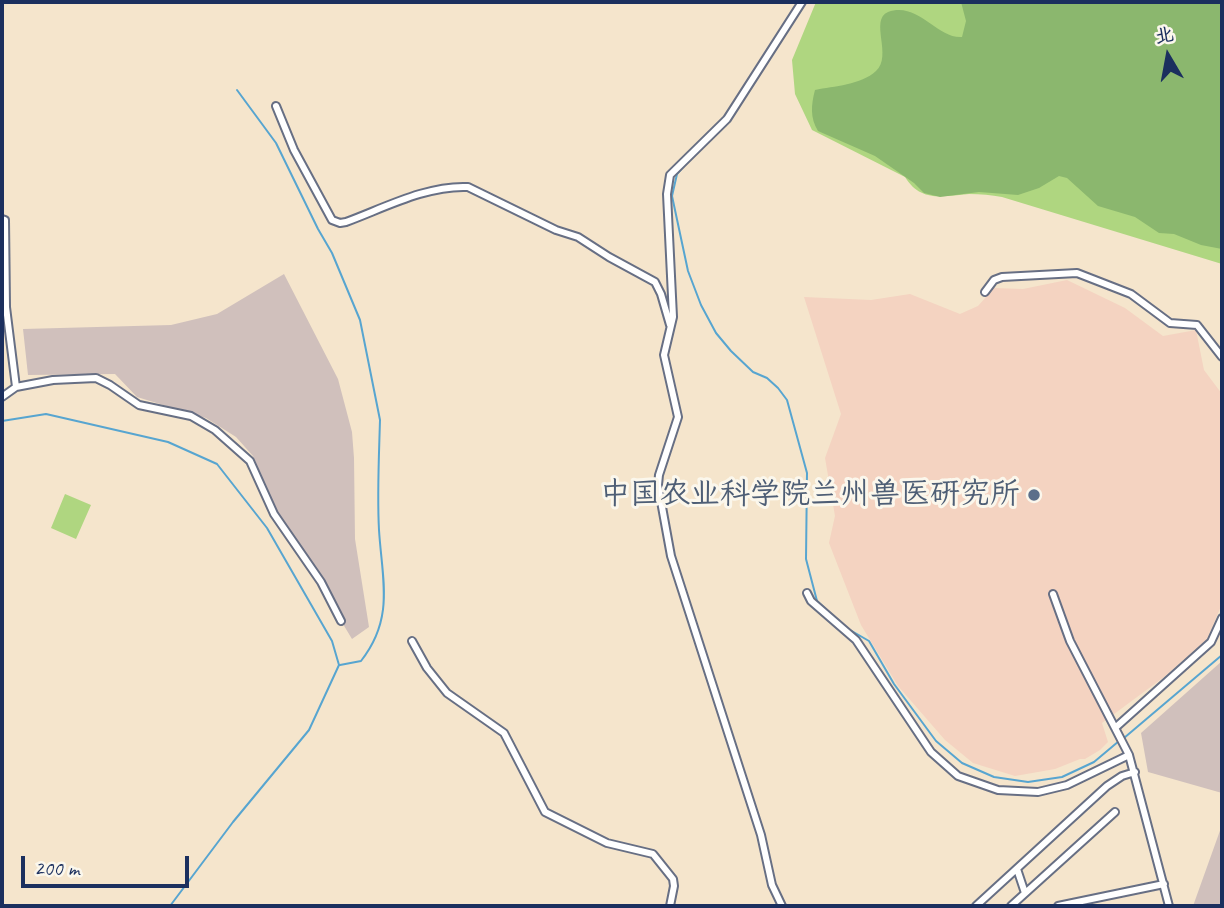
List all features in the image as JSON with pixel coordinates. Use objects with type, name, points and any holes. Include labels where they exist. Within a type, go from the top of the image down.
[{"type":"street","points":[[782,906],[772,885],[761,835],[671,555],[658,485],[678,417],[664,355],[673,317],[667,194],[670,175],[727,119],[802,2]]},
{"type":"street","points":[[276,106],[294,150],[332,220],[346,222],[431,191],[452,186],[468,187],[556,230],[578,237],[655,282],[662,294],[670,326]]},
{"type":"street","points":[[2,219],[5,220],[4,297],[16,387]]},
{"type":"street","points":[[985,292],[994,280],[1002,277],[1077,273],[1131,295],[1170,323],[1197,325],[1222,358]]},
{"type":"street","points":[[2,397],[16,387],[53,380],[96,378],[139,405],[191,416],[215,430],[250,461],[274,514],[321,582],[341,621]]},
{"type":"street","points":[[807,593],[811,601],[856,640],[926,745],[936,758],[958,776],[998,790],[1038,792],[1068,785],[1129,755]]},
{"type":"street","points":[[1053,594],[1070,641],[1129,755],[1170,906]]},
{"type":"street","points":[[1116,730],[1211,642],[1222,618]]},
{"type":"street","points":[[412,641],[427,668],[447,693],[504,733],[545,812],[607,844],[653,854],[673,878],[670,906]]},
{"type":"street","points":[[976,906],[1107,786],[1122,776],[1135,772]]},
{"type":"street","points":[[1011,906],[1115,812]]},
{"type":"street","points":[[1017,869],[1025,893]]},
{"type":"street","points":[[1058,906],[1164,884]]},
{"type":"shaded area","points":[[284,274],[338,379],[352,432],[355,539],[369,627],[352,639],[278,516],[253,456],[236,437],[206,418],[137,397],[115,374],[28,375],[23,329],[171,325],[217,314]]},
{"type":"shaded area","points":[[1067,280],[1125,308],[1163,336],[1196,330],[1204,370],[1222,394],[1222,604],[1207,639],[1164,677],[1102,723],[1108,742],[1100,750],[1085,759],[1055,769],[1015,776],[973,763],[945,740],[898,686],[861,625],[829,543],[835,516],[825,458],[841,414],[804,297],[871,300],[910,294],[960,314],[978,306],[994,288],[1023,289]]},
{"type":"shaded area","points":[[1222,661],[1222,793],[1148,772],[1141,733]]},
{"type":"shaded area","points":[[1222,825],[1222,906],[1193,906]]},
{"type":"green space","points":[[816,2],[1222,2],[1222,264],[1002,197],[926,194],[918,191],[905,177],[812,130],[795,94],[792,60]]},
{"type":"green space","points":[[961,2],[1222,2],[1222,249],[1201,245],[1174,234],[1159,233],[1135,217],[1098,206],[1067,178],[1059,176],[1039,188],[1018,195],[979,192],[940,197],[924,193],[875,156],[818,131],[812,111],[815,90],[855,82],[876,71],[882,57],[880,22],[883,16],[899,10],[909,12],[944,32],[962,37],[966,21]]},
{"type":"green space","points":[[65,494],[91,505],[76,539],[51,528]]},
{"type":"waterway","points":[[237,90],[276,143],[332,253],[360,320],[380,420],[378,503],[384,582],[382,614],[372,645],[361,661],[340,665]]},
{"type":"waterway","points":[[709,141],[726,125]]},
{"type":"waterway","points":[[690,159],[677,174],[672,196],[688,271],[701,305],[716,333],[753,372],[767,378],[787,400],[807,473],[806,559],[817,601],[830,613]]},
{"type":"waterway","points":[[2,421],[46,414],[168,442],[217,464],[267,528],[332,641],[339,665],[309,730],[233,822],[170,906]]},
{"type":"waterway","points":[[850,630],[869,641],[894,684],[936,741],[962,763],[994,777],[1028,782],[1062,777],[1094,762],[1119,741]]},
{"type":"waterway","points":[[1124,738],[1222,655]]},
{"type":"place","name":"中国农业科学院兰州兽医研究所","points":[[1034,495]]}]
